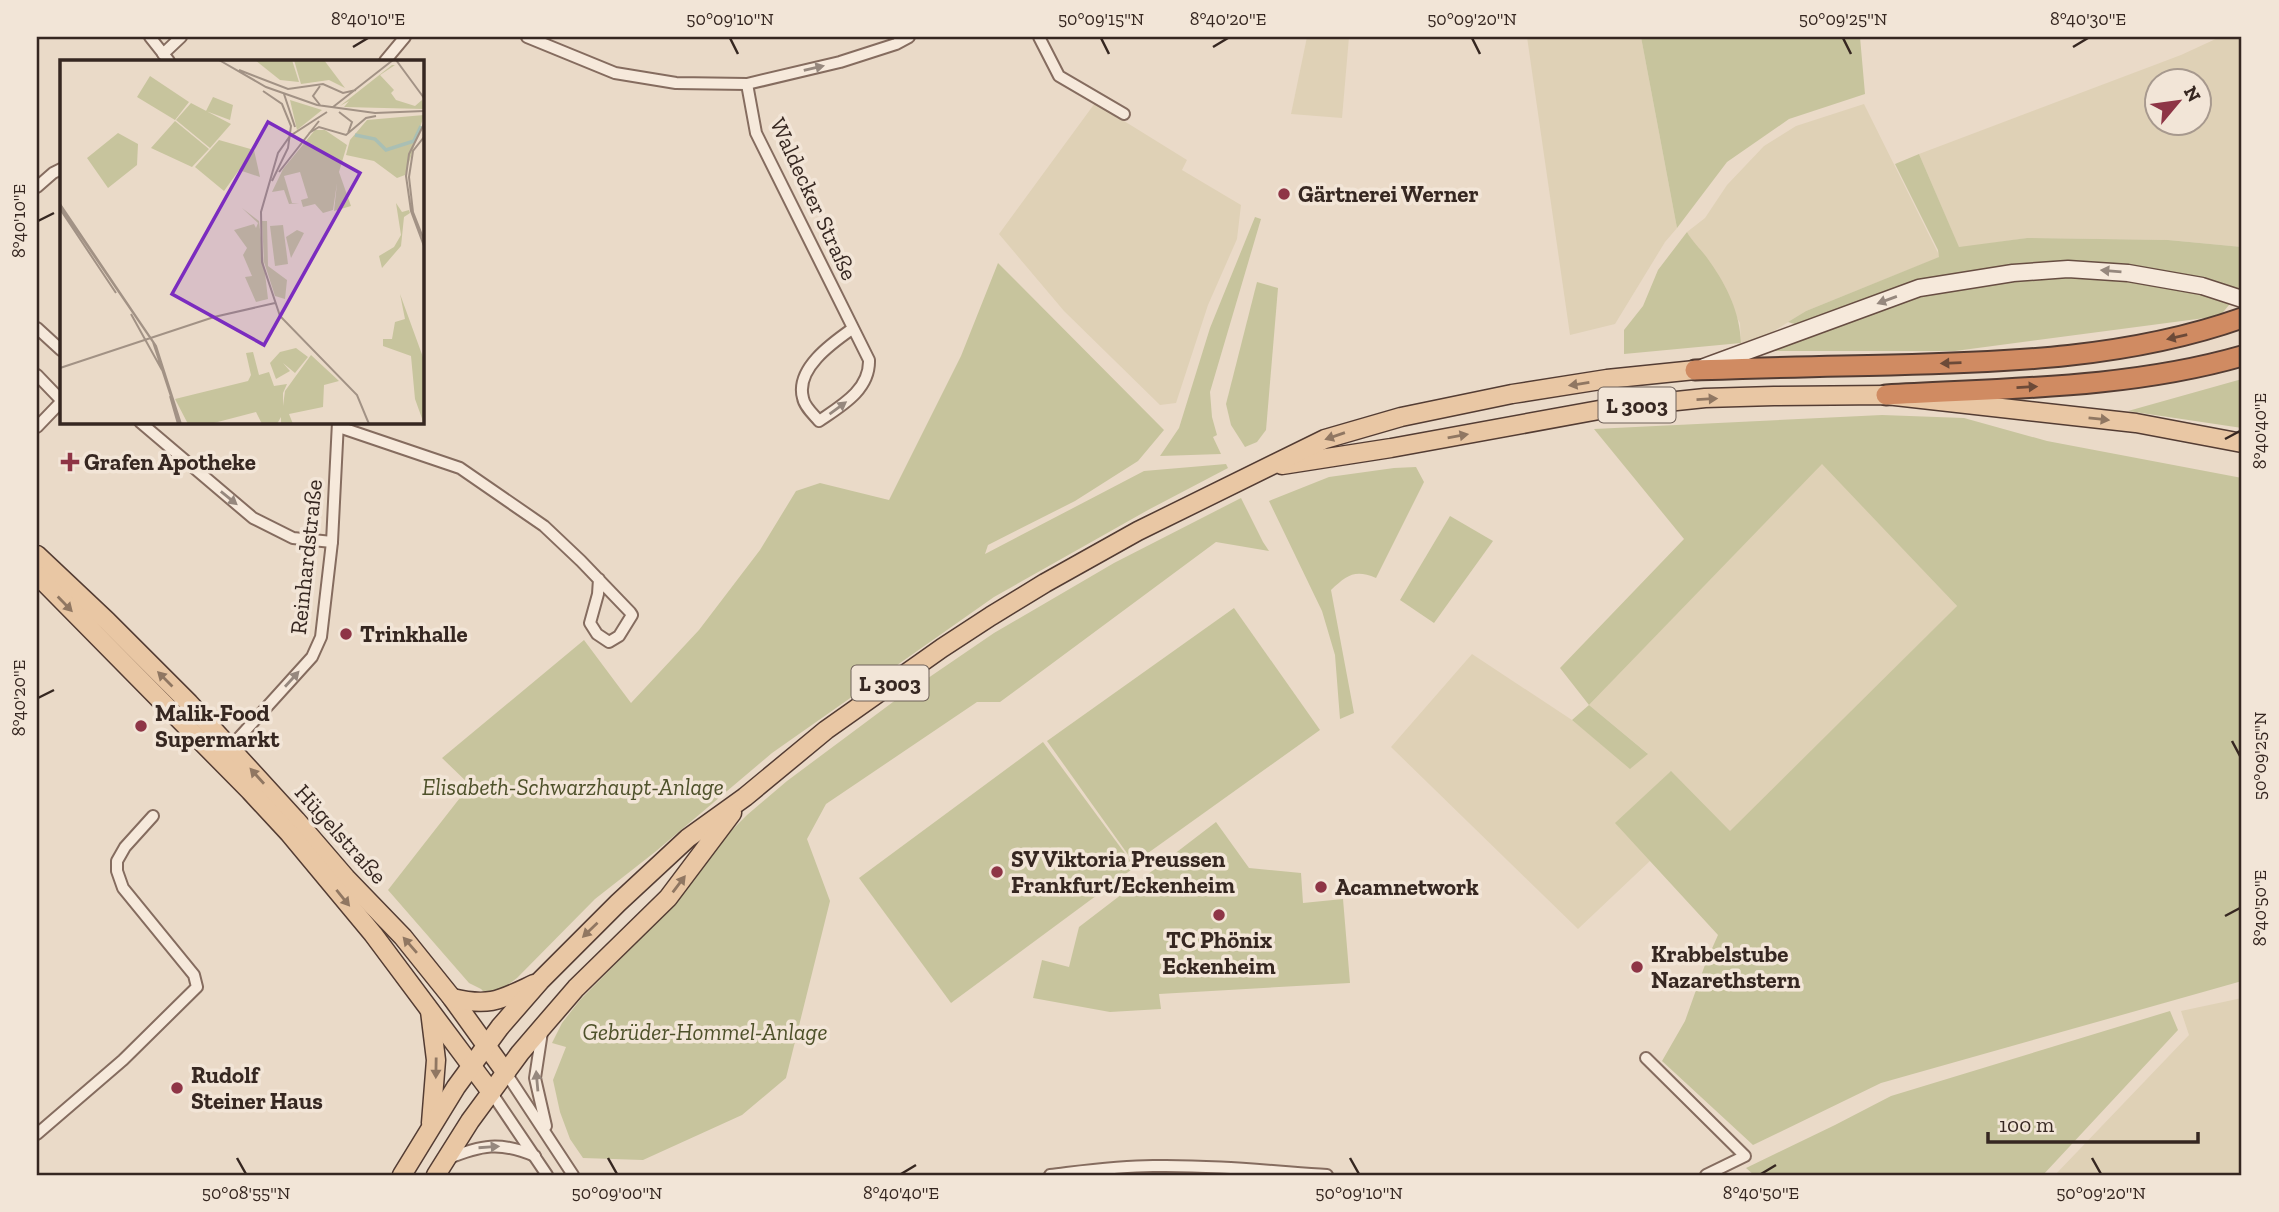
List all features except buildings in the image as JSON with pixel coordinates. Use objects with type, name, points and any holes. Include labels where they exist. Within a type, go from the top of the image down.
[{"type":"highway","points":[[1695,370],[1939,364],[2051,358],[2166,340],[2242,318]]},
{"type":"highway","points":[[1885,395],[2087,383],[2187,369],[2242,356]]},
{"type":"main road","name":"L 3003","points":[[402,1175],[471,1065],[540,981],[688,838],[745,797],[826,730],[991,616],[1185,506],[1325,439],[1401,417],[1539,390],[1607,379],[1695,370],[1919,288],[1972,279],[2068,268],[2154,276],[2202,285],[2242,299]]},
{"type":"main road","name":"L 3003","points":[[1268,467],[1416,444],[1610,408],[1705,398],[1885,395],[2136,424],[2242,443]]},
{"type":"main road","name":"Hügelstraße","points":[[37,555],[107,621],[229,746],[346,878],[403,937],[452,998],[506,1073]]},
{"type":"main road","name":"Hügelstraße","points":[[37,575],[289,833],[368,928],[491,1093]]},
{"type":"main road","points":[[185,725],[215,743],[229,746]]},
{"type":"main road","name":"L 3003","points":[[440,1168],[491,1093],[543,1025],[576,988],[668,898],[745,797]]},
{"type":"main road","points":[[452,998],[480,1003],[492,1002],[540,981]]},
{"type":"main road","points":[[429,1008],[436,1060],[430,1129]]},
{"type":"street","points":[[150,37],[166,58],[181,37]]},
{"type":"street","points":[[386,60],[405,37]]},
{"type":"street","points":[[527,37],[615,73],[676,83],[747,84],[841,62],[909,37]]},
{"type":"street","points":[[1039,37],[1059,76],[1124,114]]},
{"type":"street","name":"Waldecker Straße","points":[[747,84],[756,133],[869,360],[870,371],[856,395],[819,421],[803,399],[803,379],[824,349],[852,329]]},
{"type":"street","points":[[37,187],[60,170]]},
{"type":"street","points":[[37,328],[60,349]]},
{"type":"street","points":[[37,375],[60,400]]},
{"type":"street","points":[[37,427],[60,402]]},
{"type":"street","points":[[142,424],[253,518],[293,538],[332,542]]},
{"type":"street","points":[[339,424],[460,468],[544,526],[599,579],[632,615],[619,636],[609,642],[597,634],[590,623],[599,579]]},
{"type":"street","name":"Reinhardstraße","points":[[229,746],[315,652],[323,632],[339,424]]},
{"type":"street","points":[[37,1134],[123,1060],[197,987],[194,975],[123,888],[117,871],[117,861],[125,847],[153,816]]},
{"type":"street","points":[[543,1025],[535,1078],[548,1136]]},
{"type":"street","points":[[1646,1058],[1745,1156],[1706,1175]]},
{"type":"street","name":"Hügelstraße","points":[[506,1073],[573,1175]]},
{"type":"street","name":"Hügelstraße","points":[[491,1093],[547,1175]]},
{"type":"street","points":[[440,1168],[486,1145],[510,1147],[535,1156]]},
{"type":"street","points":[[1050,1175],[1155,1166],[1327,1175]]},
{"type":"shaded area","points":[[1307,37],[1349,37],[1342,118],[1291,114]]},
{"type":"shaded area","points":[[1527,37],[1641,37],[1677,228],[1665,242],[1615,324],[1570,335]]},
{"type":"shaded area","points":[[2220,37],[2242,37],[2242,247],[2168,240],[2027,238],[1959,248],[1919,154],[2142,70],[2142,136],[2212,136],[2212,66],[2152,66]]},
{"type":"shaded area","points":[[1095,103],[1187,160],[1182,170],[1241,205],[1237,239],[1208,305],[1176,403],[1160,405],[1064,311],[999,234]]},
{"type":"shaded area","points":[[1864,104],[1940,257],[1806,311],[1766,336],[1741,343],[1740,323],[1687,232],[1705,218],[1727,185],[1764,146],[1796,126]]},
{"type":"shaded area","points":[[1822,463],[1957,606],[1730,832],[1670,772],[1616,823],[1651,860],[1578,929],[1391,747],[1472,654],[1572,720],[1631,768],[1647,753],[1589,705]]},
{"type":"shaded area","points":[[2242,998],[2242,1175],[2055,1175],[2189,1035],[2181,1011]]},
{"type":"green space","points":[[1641,37],[1860,37],[1865,94],[1789,119],[1727,162],[1677,228]]},
{"type":"green space","points":[[1919,154],[1959,247],[2027,238],[2168,240],[2242,247],[2242,289],[2220,316],[1955,351],[1769,351],[1824,333],[1788,322],[1806,311],[1939,257],[1895,164]]},
{"type":"green space","points":[[1255,217],[1261,219],[1210,392],[1217,435],[1213,437],[1221,454],[1160,456],[1179,428],[1210,328]]},
{"type":"green space","points":[[1687,232],[1727,290],[1738,321],[1741,343],[1624,354],[1624,330],[1643,306],[1658,270]]},
{"type":"green space","name":"Elisabeth-Schwarzhaupt-Anlage","points":[[998,263],[1164,430],[1138,461],[1075,501],[988,545],[985,554],[1144,471],[1226,464],[1228,468],[994,597],[772,753],[595,899],[517,978],[501,990],[486,994],[469,983],[388,890],[470,785],[442,758],[584,640],[631,703],[699,630],[760,550],[796,491],[820,483],[889,500],[961,356]]},
{"type":"green space","points":[[1257,282],[1278,288],[1266,430],[1257,442],[1245,447],[1231,425],[1226,404]]},
{"type":"green space","points":[[2242,379],[2242,428],[2128,411]]},
{"type":"green space","points":[[1882,415],[1964,418],[2047,441],[2242,478],[2242,981],[1881,1083],[1753,1145],[1662,1061],[1685,1021],[1718,935],[1615,823],[1671,771],[1730,831],[1957,606],[1822,464],[1589,705],[1560,668],[1684,539],[1594,429]]},
{"type":"green space","points":[[1416,467],[1424,482],[1376,578],[1362,574],[1352,575],[1331,590],[1354,713],[1340,719],[1335,655],[1322,611],[1269,501],[1329,477]]},
{"type":"green space","name":"Gebrüder-Hommel-Anlage","points":[[1241,498],[1269,551],[1216,542],[1000,702],[977,702],[826,804],[807,839],[830,901],[786,1078],[742,1115],[643,1160],[583,1158],[570,1139],[560,1112],[553,1080],[566,1047],[552,1043],[562,1023],[580,1000],[666,913],[712,850],[787,781],[893,702],[994,633],[1114,563]]},
{"type":"green space","points":[[1450,516],[1493,541],[1434,623],[1400,600]]},
{"type":"green space","name":"SV Viktoria Preussen Frankfurt/Eckenheim","points":[[1234,608],[1320,730],[1134,863],[1047,741]]},
{"type":"green space","points":[[1589,705],[1648,754],[1630,769],[1572,720]]},
{"type":"green space","name":"SV Viktoria Preussen Frankfurt/Eckenheim","points":[[1043,742],[1135,867],[951,1003],[859,878]]},
{"type":"green space","name":"TC Phönix Eckenheim","points":[[1216,822],[1249,868],[1301,873],[1303,903],[1343,899],[1350,983],[1159,994],[1161,1009],[1110,1012],[1033,998],[1042,960],[1069,967],[1079,927]]},
{"type":"green space","points":[[2170,1011],[2178,1030],[2043,1175],[1754,1175],[1746,1168],[1891,1096]]},
{"type":"place","name":"Gärtnerei Werner","points":[[1284,194]]},
{"type":"place","name":"Grafen Apotheke","points":[[70,462]]},
{"type":"place","name":"Trinkhalle","points":[[346,634]]},
{"type":"place","name":"Malik-Food Supermarkt","points":[[141,726]]},
{"type":"place","name":"SV Viktoria Preussen Frankfurt/Eckenheim","points":[[997,872]]},
{"type":"place","name":"Acamnetwork","points":[[1321,887]]},
{"type":"place","name":"TC Phönix Eckenheim","points":[[1219,915]]},
{"type":"place","name":"Krabbelstube Nazarethstern","points":[[1637,967]]},
{"type":"place","name":"Rudolf Steiner Haus","points":[[177,1088]]}]
